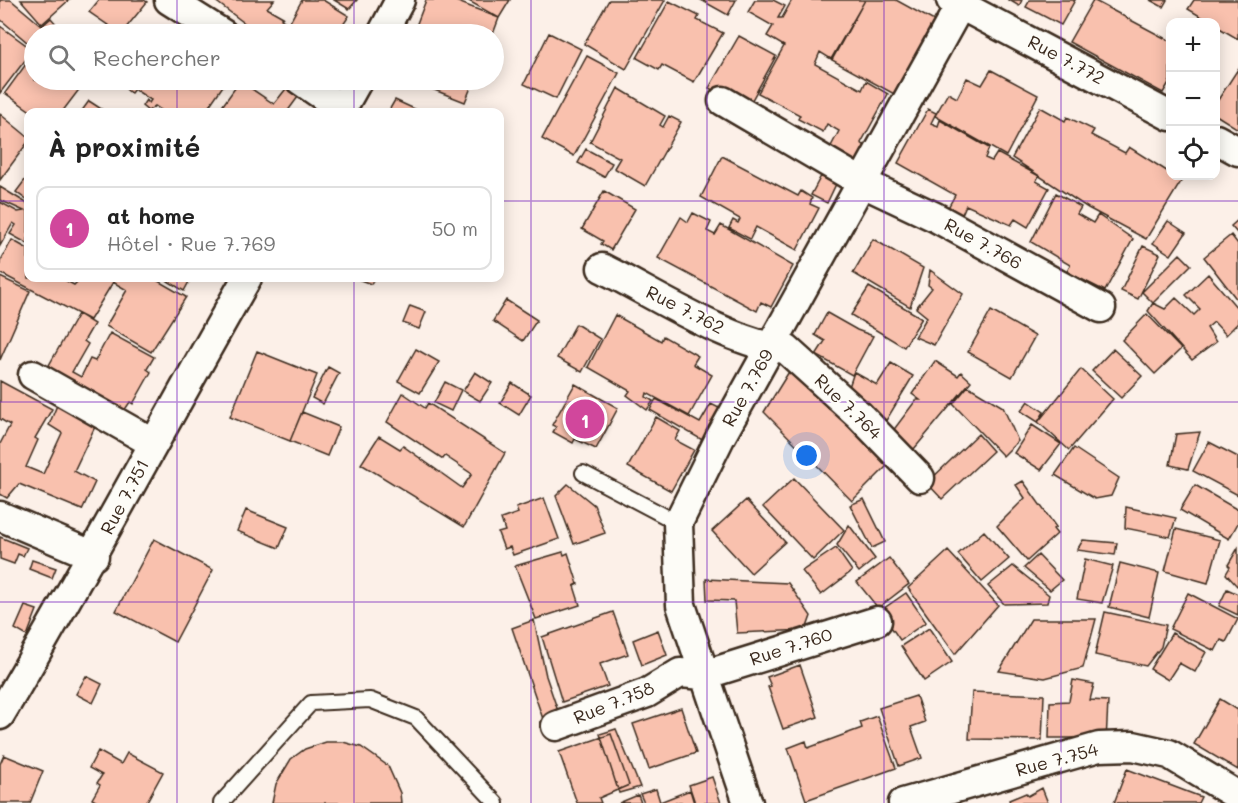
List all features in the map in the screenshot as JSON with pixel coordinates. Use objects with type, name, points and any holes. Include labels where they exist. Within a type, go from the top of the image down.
[{"type":"street","points":[[169,0],[207,24]]},
{"type":"street","points":[[387,24],[400,0]]},
{"type":"street","name":"Rue 7.772","points":[[958,2],[1166,114]]},
{"type":"street","name":"Rue 7.769","points":[[748,803],[681,605],[678,523],[720,438],[863,183],[958,2]]},
{"type":"street","points":[[313,90],[337,108]]},
{"type":"street","points":[[343,108],[353,90]]},
{"type":"street","name":"Rue 7.766","points":[[723,101],[863,183],[935,218],[1101,308]]},
{"type":"street","points":[[1220,142],[1238,151]]},
{"type":"street","name":"Rue 7.762","points":[[602,268],[738,337],[771,347]]},
{"type":"street","name":"Rue 7.751","points":[[0,715],[94,556],[153,443],[245,282]]},
{"type":"street","name":"Rue 7.764","points":[[771,347],[786,349],[859,415],[920,478]]},
{"type":"street","points":[[33,375],[153,443]]},
{"type":"street","points":[[0,516],[94,556]]},
{"type":"street","name":"Rue 7.760","points":[[705,675],[877,621]]},
{"type":"street","name":"Rue 7.758","points":[[556,726],[647,693],[680,673],[705,675]]},
{"type":"street","name":"Rue 7.754","points":[[903,803],[1099,747],[1133,746],[1169,754],[1238,796]]},
{"type":"lane","points":[[583,472],[678,523]]},
{"type":"lane","points":[[221,803],[311,703],[370,700],[416,718],[496,803]]},
{"type":"building","points":[[0,0],[11,0],[40,24],[24,24],[24,39],[0,19]]},
{"type":"building","points":[[21,0],[69,0],[42,24]]},
{"type":"building","points":[[99,0],[144,0],[147,2],[129,24],[106,24],[89,12]]},
{"type":"building","points":[[214,0],[274,0],[267,8],[283,17],[281,19],[284,21],[282,24],[246,24]]},
{"type":"building","points":[[302,0],[323,0],[349,16],[344,24],[294,24],[290,22]]},
{"type":"building","points":[[334,0],[357,0],[349,9]]},
{"type":"building","points":[[426,0],[453,0],[499,18],[497,24],[417,24]]},
{"type":"building","points":[[467,0],[510,0],[499,18]]},
{"type":"building","points":[[609,0],[665,0],[626,69],[584,44]]},
{"type":"building","points":[[701,0],[736,0],[728,15]]},
{"type":"building","points":[[755,0],[773,0],[785,6],[778,18],[782,18],[792,0],[865,0],[831,59],[820,52],[815,64],[862,90],[866,81],[888,94],[861,143],[867,147],[858,163],[828,152],[839,131],[827,124],[823,132],[798,119],[800,115],[758,93],[784,46],[767,36],[773,26],[748,12]]},
{"type":"building","points":[[865,0],[896,0],[936,22],[896,95],[832,60]]},
{"type":"building","points":[[1009,0],[1022,0],[1019,6]]},
{"type":"building","points":[[1030,0],[1075,0],[1061,25],[1026,7]]},
{"type":"building","points":[[1093,0],[1166,39],[1166,88],[1163,93],[1069,42]]},
{"type":"building","points":[[1150,0],[1167,0],[1163,7]]},
{"type":"building","points":[[1194,0],[1238,0],[1238,39],[1220,28],[1220,18],[1203,18],[1188,9]]},
{"type":"building","points":[[669,1],[699,16],[697,20],[723,33],[694,82],[662,65],[659,70],[637,58]]},
{"type":"building","points":[[51,18],[56,24],[44,24]]},
{"type":"building","points":[[0,26],[24,43],[24,62],[0,93]]},
{"type":"building","points":[[549,33],[581,49],[556,99],[524,84]]},
{"type":"building","points":[[739,36],[776,56],[747,109],[709,88]]},
{"type":"building","points":[[587,56],[619,73],[574,156],[542,139]]},
{"type":"building","points":[[24,67],[24,90],[79,90],[65,108],[26,108],[5,93]]},
{"type":"building","points":[[1238,69],[1238,129],[1220,118],[1220,97]]},
{"type":"building","points":[[991,70],[1038,95],[1006,156],[935,116],[948,93],[957,98],[967,78],[982,85]]},
{"type":"building","points":[[618,88],[665,116],[660,125],[663,127],[669,116],[681,122],[645,186],[614,168],[620,158],[590,142]]},
{"type":"building","points":[[136,90],[220,90],[208,108],[158,108],[155,106],[144,108],[142,106],[146,100],[149,103],[151,100]]},
{"type":"building","points":[[234,90],[253,90],[274,104],[285,90],[293,90],[298,97],[290,108],[221,108]]},
{"type":"building","points":[[434,90],[470,90],[465,102]]},
{"type":"building","points":[[395,100],[412,108],[390,108]]},
{"type":"building","points":[[89,101],[100,108],[84,108]]},
{"type":"building","points":[[1040,107],[1065,121],[1067,117],[1094,130],[1091,135],[1125,153],[1129,147],[1166,170],[1166,180],[1182,180],[1146,239],[1088,208],[1012,158]]},
{"type":"building","points":[[928,109],[936,113],[931,123],[938,126],[940,120],[989,148],[985,158],[992,161],[997,153],[1039,176],[1036,181],[1049,188],[1028,227],[1015,219],[1011,225],[966,205],[960,219],[945,213],[955,195],[898,163]]},
{"type":"building","points":[[0,114],[24,134],[24,147],[0,180]]},
{"type":"building","points":[[586,149],[612,163],[604,177],[578,163]]},
{"type":"building","points":[[722,156],[798,196],[801,191],[812,198],[810,204],[819,208],[797,250],[756,227],[750,239],[729,228],[733,220],[738,223],[740,219],[701,197]]},
{"type":"building","points":[[821,176],[836,184],[827,203],[811,195]]},
{"type":"building","points":[[24,181],[24,198],[16,192]]},
{"type":"building","points":[[0,187],[24,202],[24,211],[0,200]]},
{"type":"building","points":[[604,191],[635,209],[611,250],[601,244],[603,241],[582,229]]},
{"type":"building","points":[[1056,193],[1081,207],[1077,214],[1093,223],[1098,215],[1133,239],[1105,291],[1067,272],[1070,265],[1031,242]]},
{"type":"building","points":[[0,202],[18,212],[24,211],[24,242],[10,234],[16,225],[13,223],[0,246]]},
{"type":"building","points":[[693,213],[711,222],[707,231],[715,235],[721,225],[793,266],[771,307],[761,302],[757,311],[658,258],[681,217],[688,222]]},
{"type":"building","points":[[1238,220],[1238,234],[1231,226]]},
{"type":"building","points":[[1168,221],[1186,233],[1171,255],[1153,243]]},
{"type":"building","points":[[1231,235],[1238,244],[1238,301],[1204,257]]},
{"type":"building","points":[[873,239],[923,268],[910,307],[853,273]]},
{"type":"building","points":[[12,240],[24,247],[24,282],[68,282],[74,285],[77,282],[113,282],[90,320],[0,273],[0,262]]},
{"type":"building","points":[[1143,246],[1160,254],[1138,299],[1121,291]]},
{"type":"building","points":[[1180,254],[1191,265],[1153,303],[1142,292]]},
{"type":"building","points":[[930,270],[963,294],[934,345],[915,337],[927,317],[916,308],[932,288],[928,285]]},
{"type":"building","points":[[1208,274],[1238,309],[1238,323],[1226,335],[1214,322],[1207,328],[1216,342],[1192,360],[1148,311],[1153,303],[1165,309],[1176,298],[1194,315],[1200,309],[1186,295]]},
{"type":"building","points":[[0,277],[30,291],[0,360]]},
{"type":"building","points":[[113,282],[160,282],[186,297],[151,352],[106,326],[127,290]]},
{"type":"building","points":[[169,282],[189,282],[184,291]]},
{"type":"building","points":[[869,287],[922,318],[904,347],[851,315]]},
{"type":"building","points":[[506,300],[537,320],[523,341],[493,321]]},
{"type":"building","points":[[410,306],[426,312],[419,329],[403,323]]},
{"type":"building","points":[[991,311],[1035,336],[1012,377],[968,352]]},
{"type":"building","points":[[827,313],[873,336],[852,375],[816,355],[825,341],[815,335]]},
{"type":"building","points":[[78,314],[94,324],[84,341],[88,344],[72,372],[81,377],[90,359],[95,361],[110,333],[154,357],[147,369],[151,372],[133,404],[130,402],[120,417],[44,374]]},
{"type":"building","points":[[1147,314],[1181,349],[1155,374],[1122,340]]},
{"type":"building","points":[[615,315],[661,341],[663,336],[698,356],[693,364],[712,375],[689,416],[647,393],[646,397],[653,401],[647,410],[627,395],[630,391],[588,367]]},
{"type":"building","points":[[576,324],[600,339],[582,372],[557,358]]},
{"type":"building","points":[[416,349],[439,362],[420,393],[398,381]]},
{"type":"building","points":[[1113,349],[1142,376],[1121,398],[1092,371]]},
{"type":"building","points":[[257,351],[317,375],[290,441],[230,417]]},
{"type":"building","points":[[935,361],[958,376],[961,372],[971,381],[914,449],[892,432],[916,400],[920,400],[912,394]]},
{"type":"building","points":[[891,363],[913,376],[884,424],[846,396],[854,372],[877,385]]},
{"type":"building","points":[[328,367],[339,373],[323,404],[312,398]]},
{"type":"building","points":[[1081,369],[1113,399],[1069,450],[1038,422]]},
{"type":"building","points":[[790,370],[888,465],[852,501],[764,412]]},
{"type":"building","points":[[475,372],[492,383],[480,401],[463,391]]},
{"type":"building","points":[[0,381],[52,409],[35,438],[38,440],[26,467],[43,474],[62,433],[49,425],[57,405],[72,412],[100,416],[74,471],[95,482],[82,510],[19,484],[7,498],[0,494],[0,444],[10,425],[0,419]]},
{"type":"building","points":[[445,382],[461,390],[451,411],[434,403]]},
{"type":"building","points":[[512,383],[531,395],[519,415],[500,403]]},
{"type":"building","points":[[575,384],[618,408],[596,449],[575,439],[573,443],[553,432],[556,427],[552,425]]},
{"type":"building","points":[[968,386],[1003,407],[1018,441],[1003,456],[953,404]]},
{"type":"building","points":[[403,393],[425,408],[428,403],[505,453],[464,527],[361,464],[379,436],[400,449],[403,446],[462,488],[472,474],[445,456],[443,459],[387,422]]},
{"type":"building","points":[[656,399],[700,423],[711,404],[721,409],[704,441],[650,410]]},
{"type":"building","points":[[1028,401],[1044,412],[1038,422],[1021,411]]},
{"type":"building","points":[[302,412],[339,427],[327,456],[290,441]]},
{"type":"building","points":[[656,417],[680,431],[675,440],[694,450],[671,491],[628,467]]},
{"type":"building","points":[[1032,425],[1061,444],[1041,470],[1014,453]]},
{"type":"building","points":[[1200,432],[1188,469],[1170,465],[1176,434]]},
{"type":"building","points":[[978,434],[993,451],[942,499],[927,483]]},
{"type":"building","points":[[1209,442],[1238,457],[1238,495],[1193,471]]},
{"type":"building","points":[[1074,448],[1119,478],[1111,496],[1095,499],[1055,475]]},
{"type":"building","points":[[794,478],[844,530],[813,560],[763,507]]},
{"type":"building","points":[[1023,481],[1056,527],[1053,529],[1057,534],[1027,561],[997,526],[1025,498],[1016,485]]},
{"type":"building","points":[[568,484],[594,505],[605,533],[574,544],[556,496]]},
{"type":"building","points":[[1195,485],[1238,510],[1238,523],[1229,539],[1180,510]]},
{"type":"building","points":[[544,498],[559,539],[513,555],[510,547],[504,549],[498,533],[505,531],[501,519],[518,513],[516,508]]},
{"type":"building","points":[[864,499],[885,542],[872,548],[850,505]]},
{"type":"building","points":[[746,500],[785,542],[751,573],[712,531]]},
{"type":"building","points":[[1126,507],[1176,518],[1170,537],[1125,528]]},
{"type":"building","points":[[246,510],[288,527],[279,548],[237,531]]},
{"type":"building","points":[[849,525],[875,559],[859,572],[837,545]]},
{"type":"building","points":[[1176,529],[1220,540],[1208,583],[1165,571]]},
{"type":"building","points":[[984,531],[1009,559],[982,582],[958,554]]},
{"type":"building","points":[[0,537],[27,548],[23,556],[18,554],[14,564],[0,559]]},
{"type":"building","points":[[154,539],[213,570],[175,642],[116,611]]},
{"type":"building","points":[[1083,540],[1117,543],[1115,555],[1077,550]]},
{"type":"building","points":[[836,548],[852,571],[821,595],[802,571]]},
{"type":"building","points":[[1238,548],[1237,586],[1226,574],[1230,567],[1228,565]]},
{"type":"building","points":[[948,551],[998,605],[955,654],[908,588]]},
{"type":"building","points":[[563,552],[564,555],[568,553],[578,584],[574,586],[580,605],[536,619],[515,566]]},
{"type":"building","points":[[1038,555],[1062,580],[1050,590],[1024,568]]},
{"type":"building","points":[[889,558],[909,584],[878,608],[857,582]]},
{"type":"building","points":[[1085,559],[1113,566],[1102,603],[1077,599]]},
{"type":"building","points":[[32,560],[56,568],[52,578],[29,569]]},
{"type":"building","points":[[1120,563],[1159,573],[1149,617],[1109,607]]},
{"type":"building","points":[[1013,566],[1049,595],[1047,603],[1004,604],[988,586]]},
{"type":"building","points":[[706,579],[788,583],[811,616],[806,630],[737,633],[734,601],[707,600]]},
{"type":"building","points":[[1227,589],[1238,594],[1238,615],[1219,606]]},
{"type":"building","points":[[906,593],[926,622],[900,640],[880,611]]},
{"type":"building","points":[[1188,593],[1238,619],[1226,642],[1221,640],[1215,651],[1170,629]]},
{"type":"building","points":[[25,606],[37,610],[27,636],[15,629]]},
{"type":"building","points":[[613,612],[628,654],[600,664],[608,686],[562,702],[542,637]]},
{"type":"building","points":[[1105,612],[1166,625],[1161,647],[1146,666],[1095,655]]},
{"type":"building","points":[[1031,619],[1096,619],[1083,668],[1045,678],[999,671]]},
{"type":"building","points":[[534,620],[546,676],[561,720],[545,725],[512,628]]},
{"type":"building","points":[[929,628],[952,662],[924,681],[901,646]]},
{"type":"building","points":[[658,630],[667,655],[642,665],[633,640]]},
{"type":"building","points":[[1172,633],[1206,652],[1195,672],[1179,663],[1168,680],[1150,669]]},
{"type":"building","points":[[800,665],[818,717],[783,729],[768,687],[771,686],[767,677]]},
{"type":"building","points":[[86,676],[102,684],[93,703],[76,694]]},
{"type":"building","points":[[1073,680],[1094,684],[1090,700],[1108,701],[1106,742],[1087,738],[1049,738],[1050,702],[1069,701]]},
{"type":"building","points":[[972,692],[1044,695],[1042,740],[969,739]]},
{"type":"building","points":[[916,696],[925,722],[911,727],[922,758],[899,766],[879,708]]},
{"type":"building","points":[[1220,699],[1238,710],[1238,770],[1194,744]]},
{"type":"building","points":[[681,708],[696,753],[649,769],[633,724]]},
{"type":"building","points":[[877,716],[896,768],[806,800],[788,748],[806,741],[808,748],[862,728],[860,722]]},
{"type":"building","points":[[616,729],[640,787],[619,793],[600,734]]},
{"type":"building","points":[[611,734],[629,785],[599,798],[601,803],[577,803],[559,752]]},
{"type":"building","points":[[326,742],[343,742],[361,747],[388,766],[400,793],[401,803],[272,803],[276,784],[291,759],[305,749]]},
{"type":"building","points":[[98,751],[121,764],[127,753],[163,772],[146,803],[99,803],[92,799],[100,785],[97,783],[102,775],[89,768]]},
{"type":"building","points":[[4,755],[43,771],[30,803],[0,803],[0,764]]},
{"type":"building","points":[[1127,769],[1201,797],[1198,803],[1114,803]]},
{"type":"building","points":[[712,777],[721,803],[695,803],[689,785]]},
{"type":"building","points":[[1042,788],[1048,803],[1010,803],[1009,800],[1026,793],[1028,796]]},
{"type":"building","points":[[656,789],[660,802],[690,790],[694,803],[644,803],[640,794]]},
{"type":"building","points":[[638,795],[641,803],[619,803]]},
{"type":"place","name":"at home","points":[[585,419]]}]
